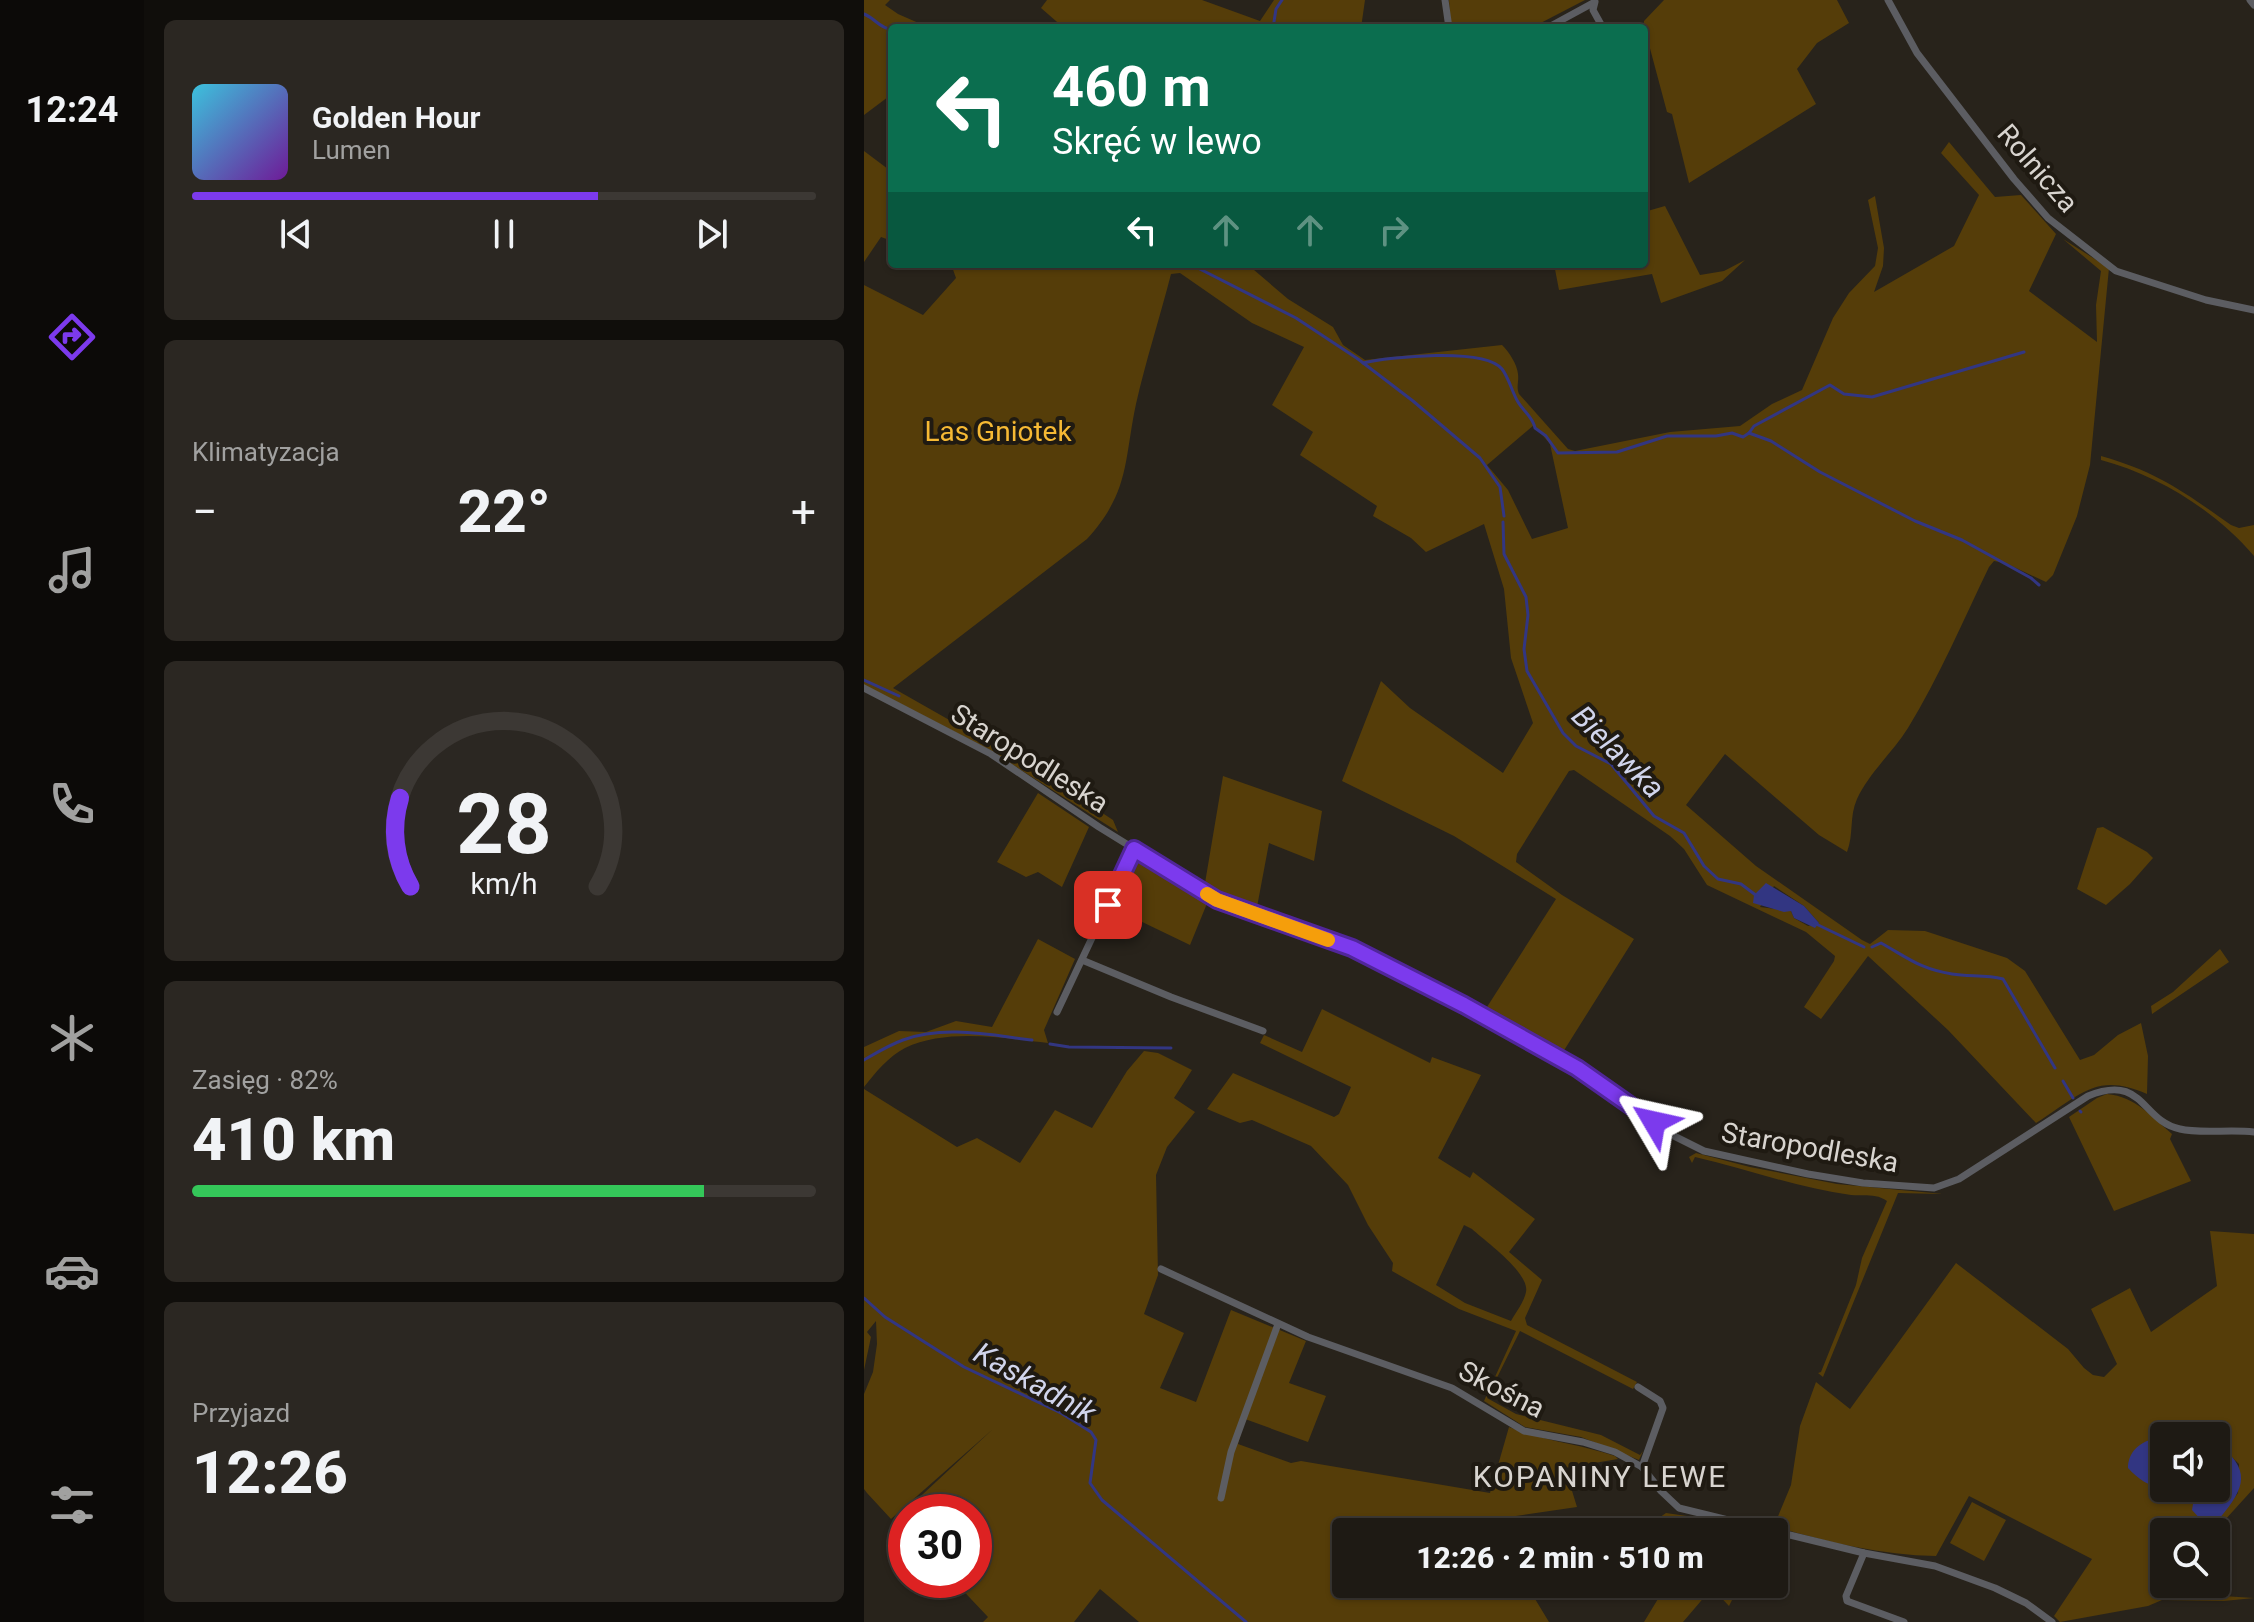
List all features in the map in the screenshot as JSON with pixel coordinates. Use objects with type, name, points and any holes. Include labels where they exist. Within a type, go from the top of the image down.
[{"type":"street","points":[[1445,0],[1448,24]]},
{"type":"street","name":"Rolnicza","points":[[1888,0],[1917,53],[2048,218],[2116,271],[2237,309],[2254,310]]},
{"type":"street","points":[[2250,0],[2254,5]]},
{"type":"street","points":[[1554,24],[1595,2]]},
{"type":"street","points":[[1595,2],[1593,10],[1601,24]]},
{"type":"street","name":"Staropodleska","points":[[864,688],[991,754],[1217,900],[1352,948],[1464,1005],[1577,1068],[1674,1136],[1704,1151],[1863,1183],[1934,1188],[1959,1179],[2088,1096],[2113,1089],[2138,1096],[2176,1129],[2254,1132]]},
{"type":"street","points":[[1057,1012],[1134,849]]},
{"type":"street","points":[[1082,960],[1263,1031]]},
{"type":"street","name":"Skośna","points":[[1161,1269],[1308,1337],[1452,1388],[1524,1431],[1583,1442],[1615,1452],[1642,1467],[1679,1508],[1864,1553],[1935,1566],[1995,1588],[2026,1603],[2052,1622]]},
{"type":"street","points":[[1221,1498],[1231,1452],[1278,1324]]},
{"type":"street","points":[[1638,1387],[1660,1401],[1663,1408],[1642,1467]]},
{"type":"street","points":[[1864,1553],[1846,1596],[1847,1601],[1904,1622]]},
{"type":"green space","points":[[864,0],[890,0],[885,5],[921,24],[888,24],[888,97],[864,115]]},
{"type":"green space","points":[[1047,0],[1202,0],[1260,21],[1274,0],[1365,0],[1362,24],[1059,24],[1041,8]]},
{"type":"green space","points":[[1449,0],[1585,0],[1539,24],[1451,24]]},
{"type":"green space","points":[[1664,0],[1837,0],[1849,23],[1817,43],[1797,69],[1816,104],[1689,183],[1672,114],[1667,112],[1648,41],[1648,24],[1644,21]]},
{"type":"green space","name":"Las Gniotek","points":[[1949,142],[1995,197],[2021,195],[2056,234],[2029,291],[2097,342],[2096,305],[2101,271],[2063,239],[2109,268],[2090,465],[2077,516],[2053,575],[2046,582],[2005,563],[1994,561],[1989,567],[1919,709],[1857,799],[1847,852],[1819,835],[1725,754],[1686,805],[1756,866],[1870,944],[1888,930],[1925,931],[2007,958],[2025,971],[2080,1060],[2094,1055],[2118,1035],[2141,1023],[2148,1056],[2147,1094],[2114,1085],[2101,1086],[2077,1096],[2036,1123],[1948,1030],[1868,956],[1821,1019],[1804,1007],[1835,956],[1806,932],[1707,885],[1684,849],[1670,836],[1574,770],[1569,771],[1517,854],[1516,862],[1562,895],[1634,939],[1563,1052],[1487,1007],[1556,899],[1454,836],[1342,781],[1381,681],[1410,708],[1503,773],[1533,723],[1511,658],[1504,589],[1484,524],[1426,552],[1411,538],[1373,516],[1377,506],[1300,455],[1313,432],[1272,405],[1304,347],[1252,323],[1180,273],[1171,274],[1136,404],[1123,475],[1101,522],[1087,539],[893,688],[1034,768],[1113,820],[1118,832],[990,750],[864,685],[864,285],[923,315],[956,278],[952,268],[1252,268],[1288,299],[1333,327],[1343,345],[1365,360],[1502,345],[1516,366],[1519,394],[1568,449],[1575,451],[1670,432],[1740,426],[1772,404],[1802,390],[1833,318],[1849,293],[1875,266],[1878,248],[1868,200],[1875,196],[1884,248],[1883,266],[1874,292],[1954,246],[1979,195],[1941,153]],"holes":[[[1534,425],[1550,444],[1568,528],[1532,539],[1508,490],[1487,465]],[[1774,886],[1804,906],[1819,923],[1808,926],[1794,918],[1791,911],[1760,907]]]},
{"type":"green space","points":[[864,151],[888,169],[888,240],[881,237],[864,262]]},
{"type":"green space","points":[[1665,206],[1700,275],[1724,271],[1745,260],[1722,281],[1661,303],[1652,274],[1559,290],[1555,268],[1648,268],[1648,211]]},
{"type":"green space","points":[[2101,456],[2155,476],[2231,525],[2239,528],[2254,525],[2254,556],[2222,524],[2185,497],[2144,475],[2101,460]]},
{"type":"green space","points":[[1223,776],[1322,811],[1314,861],[1269,843],[1257,907],[1205,883]]},
{"type":"green space","points":[[1038,793],[1089,827],[1062,887],[1038,872],[1026,877],[997,862]]},
{"type":"green space","points":[[2103,827],[2153,858],[2106,905],[2077,889],[2097,828]]},
{"type":"green space","points":[[1135,854],[1208,901],[1190,945],[1109,906]]},
{"type":"green space","points":[[1038,939],[1075,959],[1044,1030],[1048,1043],[975,1036],[921,1042],[893,1056],[864,1087],[864,1047],[899,1031],[926,1032],[956,1021],[992,1027]]},
{"type":"green space","points":[[2220,949],[2229,962],[2152,1014],[2151,1006],[2173,992]]},
{"type":"green space","points":[[1322,1009],[1430,1063],[1432,1057],[1481,1075],[1438,1158],[1470,1178],[1473,1172],[1535,1219],[1509,1252],[1542,1280],[1525,1318],[1527,1325],[1637,1382],[1633,1389],[1520,1331],[1487,1398],[1516,1414],[1601,1435],[1640,1455],[1643,1451],[1639,1460],[1581,1437],[1525,1427],[1484,1401],[1516,1331],[1459,1309],[1392,1271],[1393,1263],[1368,1225],[1348,1185],[1311,1146],[1252,1120],[1240,1123],[1207,1109],[1233,1073],[1334,1117],[1339,1114],[1351,1087],[1260,1043],[1264,1035],[1302,1052]],"holes":[[[1464,1225],[1514,1267],[1525,1284],[1525,1296],[1511,1321],[1465,1303],[1436,1285]]]},
{"type":"green space","points":[[1144,1051],[1158,1053],[1192,1070],[1174,1098],[1195,1112],[1167,1147],[1156,1175],[1158,1275],[1144,1314],[1184,1333],[1160,1388],[1196,1402],[1231,1310],[1306,1341],[1289,1383],[1326,1396],[1308,1442],[1245,1419],[1238,1444],[1291,1463],[1301,1461],[1490,1493],[1509,1427],[1615,1456],[1618,1459],[1565,1468],[1577,1507],[1503,1518],[1332,1518],[1332,1598],[1534,1598],[1549,1622],[1139,1622],[1100,1589],[1074,1622],[983,1622],[988,1617],[970,1598],[992,1598],[992,1494],[923,1494],[993,1429],[919,1494],[888,1494],[888,1516],[864,1489],[864,1394],[873,1372],[877,1344],[876,1321],[867,1332],[871,1337],[864,1370],[864,1089],[957,1147],[977,1138],[1020,1163],[1055,1110],[1092,1128],[1127,1071]]},
{"type":"green space","points":[[2107,1094],[2135,1103],[2172,1134],[2170,1139],[2191,1181],[2114,1211],[2069,1117]]},
{"type":"green space","points":[[1696,1153],[1837,1184],[1943,1194],[1898,1193],[1823,1377],[1818,1373],[1856,1285],[1862,1258],[1887,1201],[1874,1196],[1812,1188],[1695,1157],[1692,1163],[1689,1157]]},
{"type":"green space","points":[[2210,1231],[2254,1234],[2254,1488],[2227,1518],[2219,1518],[2238,1493],[2239,1464],[2230,1455],[2230,1422],[2150,1422],[2150,1502],[2197,1502],[2217,1518],[2150,1518],[2150,1598],[2254,1598],[2162,1600],[2148,1606],[2060,1622],[2054,1616],[2092,1559],[1969,1496],[1936,1556],[1854,1547],[1788,1530],[1788,1518],[1777,1518],[1791,1485],[1800,1426],[1816,1382],[1850,1409],[1956,1263],[2068,1349],[2093,1375],[2104,1377],[2117,1364],[2091,1309],[2130,1288],[2151,1332],[2217,1286]]},
{"type":"green space","points":[[1972,1502],[2006,1520],[1984,1561],[1950,1543]]},
{"type":"green space","points":[[1666,1513],[1701,1518],[1659,1518]]},
{"type":"green space","points":[[1659,1598],[1703,1598],[1683,1622],[1644,1622]]},
{"type":"green space","points":[[1721,1598],[1733,1598],[1729,1606]]},
{"type":"shaded area","points":[[1766,883],[1804,906],[1819,923],[1815,928],[1794,918],[1791,911],[1784,912],[1753,903],[1754,895]]},
{"type":"shaded area","points":[[2150,1440],[2150,1485],[2128,1468],[2130,1457]]},
{"type":"shaded area","points":[[2230,1455],[2240,1470],[2241,1479],[2235,1497],[2220,1518],[2199,1518],[2192,1510],[2193,1502],[2230,1502]]},
{"type":"waterway","points":[[1274,24],[1276,9],[1282,0]]},
{"type":"waterway","name":"Bielawka","points":[[864,14],[888,29]]},
{"type":"waterway","name":"Bielawka","points":[[1198,268],[1296,318],[1358,359],[1413,401],[1480,458],[1500,487],[1504,516]]},
{"type":"waterway","points":[[1749,433],[1754,426],[1830,385],[1844,394],[1872,397],[2024,352]]},
{"type":"waterway","points":[[1363,363],[1436,356],[1492,362],[1502,369],[1535,428],[1546,436],[1558,453],[1617,452],[1667,436],[1732,433],[1743,437],[1749,433],[1771,441],[1820,472],[1915,521],[1962,540],[2039,585]]},
{"type":"waterway","name":"Bielawka","points":[[1503,522],[1504,554],[1526,597],[1528,615],[1524,649],[1527,671],[1563,733],[1576,746],[1611,764],[1654,816],[1684,833],[1704,866],[1718,879],[1741,884],[1757,896]]},
{"type":"waterway","points":[[864,680],[899,696]]},
{"type":"waterway","name":"Bielawka","points":[[1814,923],[1864,947]]},
{"type":"waterway","name":"Bielawka","points":[[1872,947],[1881,943],[1941,972],[2003,979],[2055,1068]]},
{"type":"waterway","points":[[864,1060],[903,1040],[935,1033],[967,1032],[1032,1040]]},
{"type":"waterway","points":[[1050,1044],[1171,1048]]},
{"type":"waterway","name":"Bielawka","points":[[2063,1081],[2073,1098]]},
{"type":"waterway","name":"Kaskadnik","points":[[864,1298],[885,1317],[964,1367],[1061,1413],[1091,1432],[1096,1440],[1090,1483],[1102,1500],[1246,1622]]},
{"type":"slow traffic","points":[[1207,894],[1328,940]]},
{"type":"district","name":"KOPANINY LEWE","points":[[1600,1477]]},
{"type":"route","points":[[1108,905],[1134,849],[1217,900],[1352,948],[1464,1005],[1577,1068],[1654,1122]]}]
